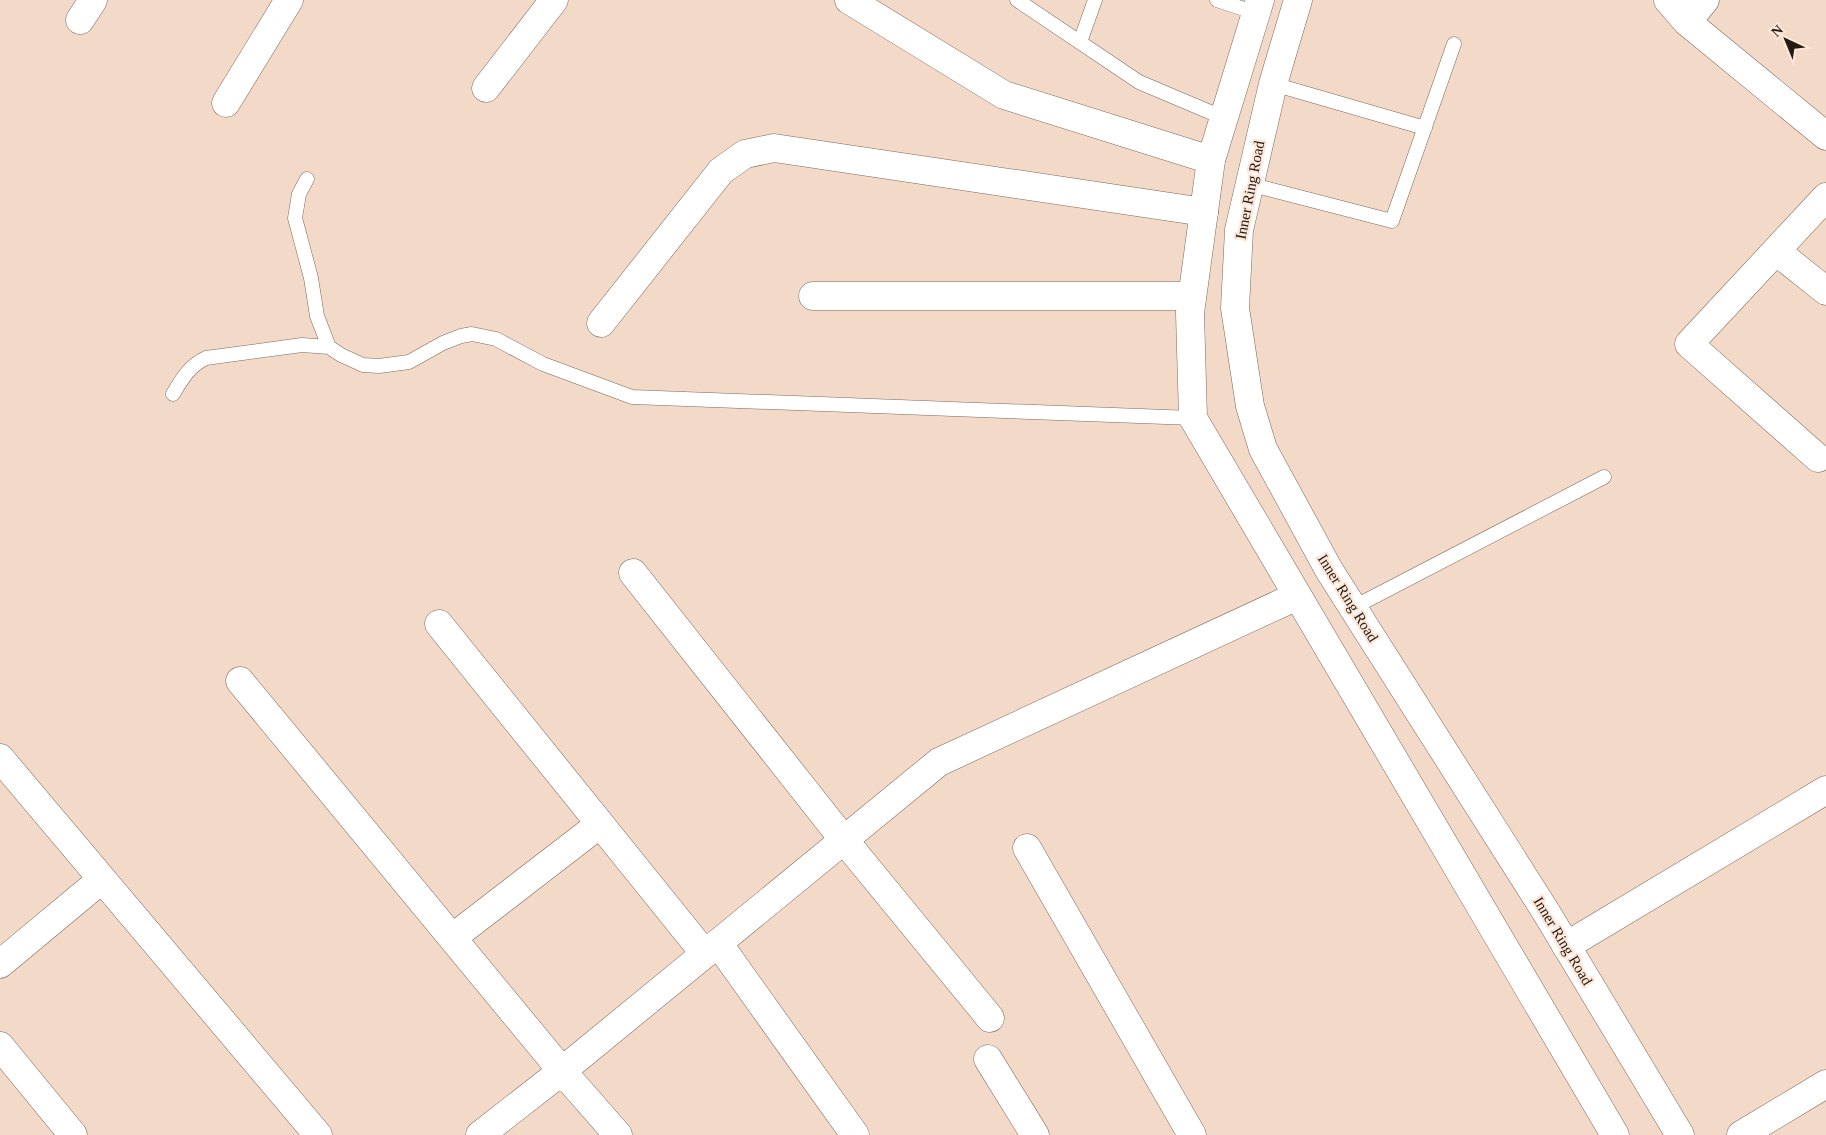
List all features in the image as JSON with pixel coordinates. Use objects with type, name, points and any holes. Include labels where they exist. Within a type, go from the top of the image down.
[{"type":"main road","points":[[226,103],[289,0]]},
{"type":"main road","points":[[486,88],[554,0]]},
{"type":"main road","points":[[849,0],[1004,95],[1211,160]]},
{"type":"main road","name":"Inner Ring Road","points":[[1298,0],[1273,84],[1248,184],[1239,230],[1235,308],[1250,406],[1263,449],[1329,570],[1566,946],[1680,1135]]},
{"type":"main road","points":[[1668,0],[1687,22],[1820,123]]},
{"type":"main road","points":[[1687,22],[1705,0]]},
{"type":"main road","points":[[1258,7],[1211,160],[1192,296],[1190,354],[1193,418],[1615,1135]]},
{"type":"main road","points":[[601,323],[721,171],[745,154],[774,148],[1204,212]]},
{"type":"main road","points":[[1818,458],[1689,344],[1826,197]]},
{"type":"main road","points":[[1776,251],[1826,291]]},
{"type":"main road","points":[[813,296],[1192,296]]},
{"type":"main road","points":[[633,573],[844,840],[990,1018]]},
{"type":"main road","points":[[485,1130],[562,1071],[939,762],[1297,596]]},
{"type":"main road","points":[[439,624],[600,824],[711,949],[855,1135]]},
{"type":"main road","points":[[240,681],[562,1071],[618,1135]]},
{"type":"main road","points":[[0,758],[318,1135]]},
{"type":"main road","points":[[1566,946],[1826,790]]},
{"type":"main road","points":[[452,938],[600,824]]},
{"type":"main road","points":[[1027,848],[1183,1132]]},
{"type":"main road","points":[[0,964],[101,880]]},
{"type":"main road","points":[[0,1046],[73,1135]]},
{"type":"main road","points":[[988,1059],[1035,1135]]},
{"type":"main road","points":[[1740,1135],[1826,1084]]},
{"type":"lane","points":[[1017,0],[1139,82],[1224,118]]},
{"type":"lane","points":[[1080,42],[1095,0]]},
{"type":"lane","points":[[1217,0],[1258,7]]},
{"type":"lane","points":[[1248,184],[1392,221],[1454,44]]},
{"type":"lane","points":[[1273,84],[1425,128]]},
{"type":"lane","points":[[306,179],[294,218],[311,278],[317,316],[329,346],[341,355],[363,365],[379,366],[410,362],[443,343],[472,334],[496,338],[543,364],[632,397],[1193,418]]},
{"type":"lane","points":[[173,394],[188,370],[206,358],[302,345],[329,346]]},
{"type":"lane","points":[[1354,607],[1604,477]]}]
